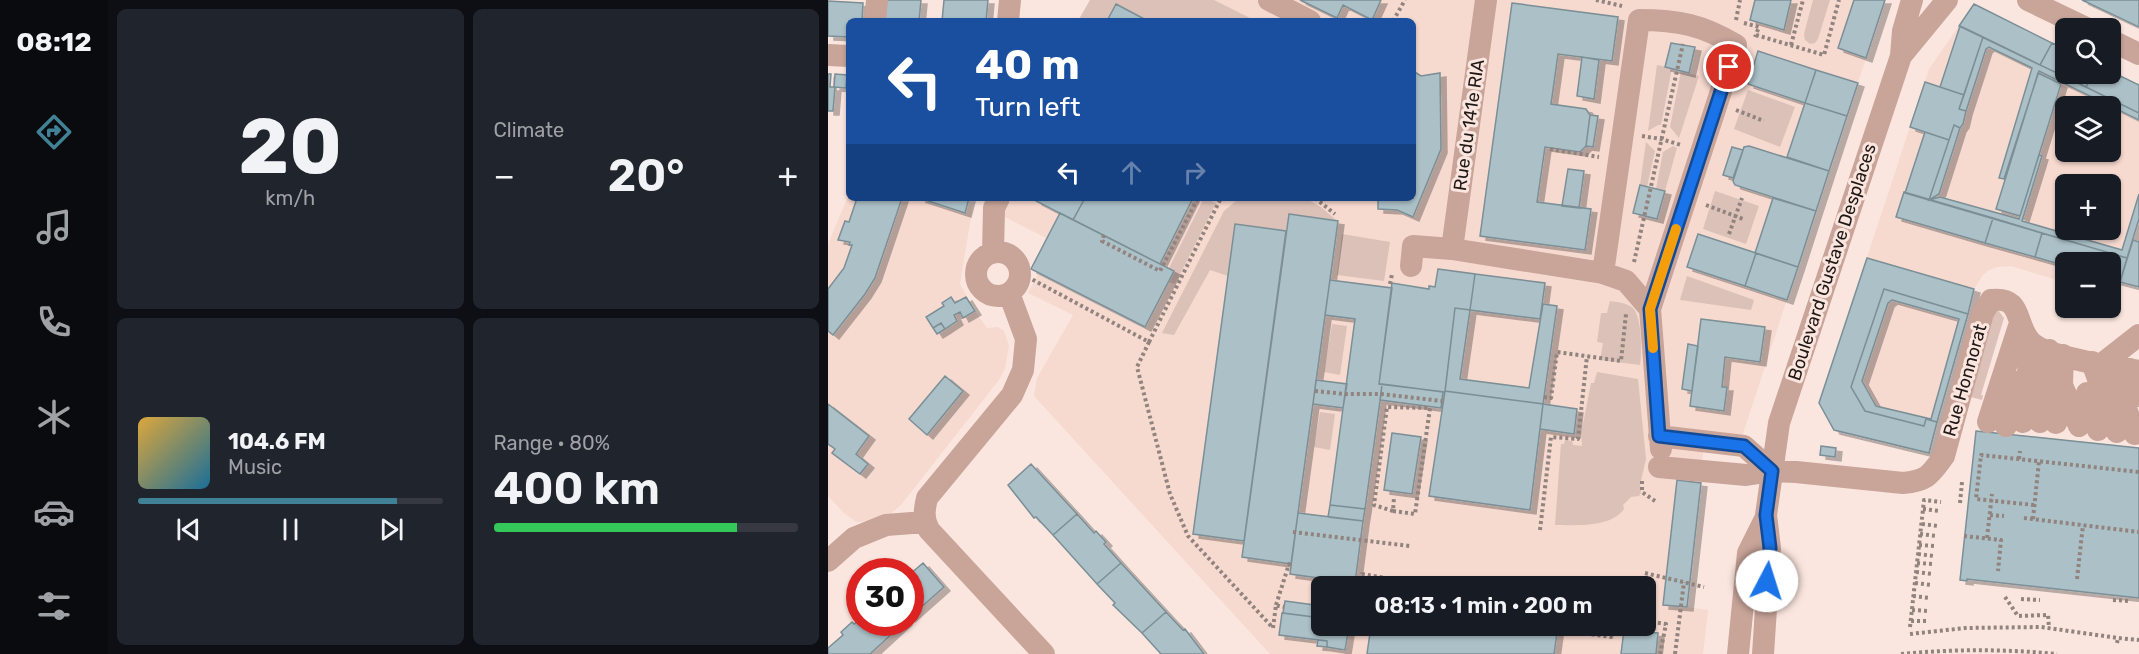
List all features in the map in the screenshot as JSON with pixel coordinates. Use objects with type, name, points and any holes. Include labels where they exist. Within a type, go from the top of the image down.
[{"type":"street","points":[[875,18],[877,0]]},
{"type":"street","points":[[1008,18],[1010,0]]},
{"type":"street","points":[[1269,0],[1304,18]]},
{"type":"street","name":"Rue du 141e RIA","points":[[1452,249],[1486,0]]},
{"type":"street","name":"Boulevard Gustave Desplaces","points":[[1766,515],[1779,423],[1900,56],[1903,30],[1912,0]]},
{"type":"street","name":"Boulevard Gustave Desplaces","points":[[1900,56],[1947,0]]},
{"type":"street","points":[[2028,0],[2065,18]]},
{"type":"street","points":[[1603,273],[1639,20],[1670,20],[1712,31],[1736,45],[1650,309],[1660,451]]},
{"type":"street","points":[[2121,45],[2139,54]]},
{"type":"street","points":[[828,55],[846,56]]},
{"type":"street","points":[[993,252],[993,208],[997,201]]},
{"type":"street","points":[[1411,266],[1413,246],[1452,249],[1603,273],[1626,281],[1650,309]]},
{"type":"street","points":[[1015,283],[996,296],[989,295],[979,286],[976,272],[981,259],[993,252],[1000,252],[1016,261],[1015,283],[1026,339],[1023,370],[1012,395],[927,498],[924,511],[925,522],[929,530],[1044,654]]},
{"type":"street","name":"Rue Honnorat","points":[[1772,471],[1903,483],[1919,482],[1932,472],[1944,456],[1983,313],[1991,300],[2003,298],[2090,357]]},
{"type":"street","points":[[2023,423],[2090,357],[2139,335]]},
{"type":"street","points":[[2090,357],[2139,396]]},
{"type":"street","points":[[2023,423],[2090,357]]},
{"type":"street","points":[[2023,423],[2090,357]]},
{"type":"street","points":[[2090,357],[2107,430]]},
{"type":"street","points":[[2090,357],[2107,430]]},
{"type":"street","points":[[2062,384],[2107,430]]},
{"type":"street","points":[[1660,451],[1744,446],[1772,471]]},
{"type":"street","points":[[1660,451],[1746,475],[1772,471]]},
{"type":"street","points":[[1737,654],[1748,553],[1766,515]]},
{"type":"street","points":[[1763,654],[1770,548],[1766,515]]},
{"type":"street","points":[[828,561],[854,538],[886,525],[925,522]]},
{"type":"path","points":[[1395,18],[1405,0]]},
{"type":"path","points":[[1596,0],[1622,6]]},
{"type":"path","points":[[1736,21],[1740,0]]},
{"type":"path","points":[[1791,45],[1803,0]]},
{"type":"path","points":[[1756,35],[1824,55],[1839,0]]},
{"type":"path","points":[[1544,398],[1551,398],[1557,352],[1621,361],[1629,284],[1687,24]]},
{"type":"path","points":[[1733,108],[1764,121]]},
{"type":"path","points":[[1622,134],[1661,139],[1701,152]]},
{"type":"path","points":[[1550,149],[1600,157]]},
{"type":"path","points":[[1729,234],[1742,198]]},
{"type":"path","points":[[1104,235],[1102,241],[1160,271],[1196,201]]},
{"type":"path","points":[[1220,201],[1137,368],[1170,494],[1188,537],[1273,628],[1276,605],[1289,564],[1290,568]]},
{"type":"path","points":[[1319,201],[1335,214]]},
{"type":"path","points":[[1703,204],[1743,219]]},
{"type":"path","points":[[1015,283],[1149,342]]},
{"type":"path","points":[[1540,530],[1551,437],[1578,439],[1587,356]]},
{"type":"path","points":[[1315,391],[1381,394],[1442,401]]},
{"type":"path","points":[[1387,407],[1430,408],[1415,514],[1393,511],[1374,505],[1387,407]]},
{"type":"path","points":[[2019,459],[2020,451]]},
{"type":"path","points":[[2034,505],[1976,499],[1981,455],[2039,461],[2052,460],[2137,470]]},
{"type":"path","points":[[2033,519],[2039,461]]},
{"type":"path","points":[[1960,502],[1962,482]]},
{"type":"path","points":[[1987,539],[1992,494],[1991,501]]},
{"type":"path","points":[[1393,511],[1394,497]]},
{"type":"path","points":[[1910,627],[1924,500],[1941,502]]},
{"type":"path","points":[[1923,509],[1940,511]]},
{"type":"path","points":[[1990,515],[2004,516]]},
{"type":"path","points":[[2024,518],[2139,532]]},
{"type":"path","points":[[1922,524],[1938,526]]},
{"type":"path","points":[[2077,579],[2083,525]]},
{"type":"path","points":[[1293,532],[1410,546]]},
{"type":"path","points":[[1920,534],[1937,536]]},
{"type":"path","points":[[1964,536],[2001,540],[1998,571]]},
{"type":"path","points":[[1919,544],[1935,546]]},
{"type":"path","points":[[1918,554],[1934,556]]},
{"type":"path","points":[[1917,563],[1933,564]]},
{"type":"path","points":[[1916,572],[1933,574]]},
{"type":"path","points":[[1645,573],[1704,587]]},
{"type":"path","points":[[1362,576],[1362,574],[1376,576]]},
{"type":"path","points":[[1676,654],[1683,582]]},
{"type":"path","points":[[1915,583],[1932,585]]},
{"type":"path","points":[[1913,596],[1930,598]]},
{"type":"path","points":[[2005,597],[2018,616],[2049,615],[2049,628]]},
{"type":"path","points":[[2021,599],[2040,600]]},
{"type":"path","points":[[2113,600],[2130,601]]},
{"type":"path","points":[[1276,605],[1284,607]]},
{"type":"path","points":[[1912,610],[1929,611]]},
{"type":"path","points":[[1911,621],[1928,621]]},
{"type":"path","points":[[1656,622],[1666,624],[1660,654]]},
{"type":"path","points":[[1910,634],[1965,628],[2049,628],[2139,640]]},
{"type":"path","points":[[2117,644],[2118,638]]},
{"type":"path","points":[[1901,654],[1985,649],[2057,654]]},
{"type":"shaded area","points":[[1090,0],[1885,0],[1741,440],[1705,435],[1687,607],[1708,610],[1703,654],[1270,654],[1034,396],[1037,378],[1073,315],[1028,293],[1038,273],[1031,269],[1046,238],[1001,215],[985,201],[1416,201],[1416,18],[1080,18]]},
{"type":"shaded area","points":[[1090,0],[1214,0],[1250,18],[1142,18],[1116,4],[1109,18],[1080,18]]},
{"type":"shaded area","points":[[1813,0],[1830,0],[1818,39],[1815,43],[1810,44],[1805,40],[1804,34]]},
{"type":"shaded area","points":[[1974,4],[2055,44],[2055,84],[2121,84],[2121,76],[2139,85],[2139,219],[2121,279],[2121,252],[2055,252],[2055,279],[2011,266],[1997,267],[1983,275],[1974,289],[1929,453],[1834,430],[1819,403],[1929,69]]},
{"type":"shaded area","points":[[1657,65],[1672,68],[1661,125],[1648,131]]},
{"type":"shaded area","points":[[1681,71],[1699,76],[1679,138],[1670,127]]},
{"type":"shaded area","points":[[1748,90],[1795,107],[1780,147],[1734,129]]},
{"type":"shaded area","points":[[1646,142],[1655,151],[1647,187],[1640,185]]},
{"type":"shaded area","points":[[1673,146],[1677,148],[1665,191],[1656,189],[1663,152]]},
{"type":"shaded area","points":[[1715,191],[1759,206],[1746,244],[1703,229]]},
{"type":"shaded area","points":[[846,201],[968,201],[968,204],[973,205],[960,284],[987,328],[998,327],[1004,331],[1009,346],[1005,369],[999,380],[901,505],[882,521],[856,522],[828,496],[828,244]]},
{"type":"shaded area","points":[[1202,201],[1216,203],[1175,284],[1168,282],[1173,271],[1169,268]]},
{"type":"shaded area","points":[[1236,201],[1310,201],[1336,220],[1289,214],[1286,231],[1235,224],[1228,276],[1210,270],[1174,335],[1162,333],[1224,211]]},
{"type":"shaded area","points":[[1342,234],[1390,242],[1384,281],[1337,275]]},
{"type":"shaded area","points":[[1687,276],[1754,300],[1751,310],[1680,300]]},
{"type":"shaded area","points":[[1610,301],[1628,305],[1636,313],[1641,335],[1640,365],[1600,360],[1603,343],[1597,342],[1601,313],[1607,313]]},
{"type":"shaded area","points":[[1998,310],[2004,318],[1981,395],[1983,395],[1982,400],[1967,396],[1991,314]]},
{"type":"shaded area","points":[[1332,324],[1347,326],[1340,375],[1324,372]]},
{"type":"shaded area","points":[[1597,372],[1638,379],[1646,459],[1640,485],[1641,493],[1639,496],[1631,497],[1623,505],[1624,509],[1611,520],[1582,525],[1555,525],[1561,444],[1564,444],[1565,440],[1572,441],[1573,445],[1582,446],[1581,434],[1591,383],[1594,383]]},
{"type":"shaded area","points":[[1320,412],[1335,414],[1330,450],[1314,447]]},
{"type":"building","points":[[886,0],[921,0],[919,18],[885,18]]},
{"type":"building","points":[[944,0],[988,0],[986,18],[942,18]]},
{"type":"building","points":[[1300,0],[1381,0],[1373,18],[1368,18],[1343,5],[1337,18]]},
{"type":"building","points":[[1755,0],[1791,0],[1784,30],[1750,20]]},
{"type":"building","points":[[1854,0],[1885,0],[1866,58],[1838,48]]},
{"type":"building","points":[[2082,0],[2139,0],[2139,27]]},
{"type":"building","points":[[828,1],[863,3],[862,18],[846,18],[846,37],[828,36]]},
{"type":"building","points":[[1512,3],[1618,17],[1612,61],[1558,54],[1551,104],[1586,109],[1590,115],[1586,146],[1580,152],[1545,147],[1537,202],[1591,209],[1585,250],[1480,236]]},
{"type":"building","points":[[1116,4],[1142,18],[1109,18]]},
{"type":"building","points":[[1974,4],[2052,43],[2040,65],[1959,26]]},
{"type":"building","points":[[1960,26],[1983,37],[1964,95],[1940,87]]},
{"type":"building","points":[[1983,37],[2055,72],[2055,79],[2039,71],[2004,179],[1999,178],[2032,68],[1989,47],[1986,49],[1966,111],[1959,109]]},
{"type":"building","points":[[1671,43],[1695,47],[1689,73],[1665,67]]},
{"type":"building","points":[[2052,43],[2055,44],[2055,72],[2040,65]]},
{"type":"building","points":[[1758,51],[1816,70],[1805,103],[1748,84]]},
{"type":"building","points":[[1582,57],[1599,60],[1594,99],[1577,96]]},
{"type":"building","points":[[1816,70],[1858,83],[1847,116],[1805,103]]},
{"type":"building","points":[[1416,73],[1421,76],[1440,73],[1441,149],[1413,217],[1397,210],[1378,209],[1378,201],[1416,201]]},
{"type":"building","points":[[2038,73],[2055,81],[2055,84],[2061,84],[2057,96],[2055,96],[2055,103],[2020,216],[1996,209]]},
{"type":"building","points":[[828,74],[831,74],[830,87],[835,87],[833,111],[828,111]]},
{"type":"building","points":[[835,74],[846,75],[846,88],[834,87]]},
{"type":"building","points":[[2121,76],[2139,85],[2139,113],[2121,104],[2121,96],[2104,96],[2086,87],[2088,84],[2121,84]]},
{"type":"building","points":[[1925,82],[1964,95],[1959,109],[1966,111],[1963,124],[1960,128],[1954,125],[1949,140],[1910,127]]},
{"type":"building","points":[[2066,84],[2079,84],[2104,96],[2090,96]]},
{"type":"building","points":[[1805,103],[1847,116],[1829,171],[1787,157]]},
{"type":"building","points":[[2121,104],[2139,113],[2139,120],[2121,111]]},
{"type":"building","points":[[1590,115],[1598,116],[1593,147],[1586,146]]},
{"type":"building","points":[[1954,125],[1960,128],[1939,194],[1929,200]]},
{"type":"building","points":[[1925,132],[1949,140],[1929,200],[1905,193]]},
{"type":"building","points":[[1749,146],[1829,171],[1816,211],[1735,185],[1733,181],[1744,147]]},
{"type":"building","points":[[1732,147],[1743,150],[1733,178],[1723,175]]},
{"type":"building","points":[[2039,155],[2042,156],[2022,221],[2055,231],[2055,237],[1929,200],[1940,197],[2019,219]]},
{"type":"building","points":[[1568,169],[1584,171],[1579,208],[1562,206]]},
{"type":"building","points":[[1640,185],[1665,191],[1657,219],[1633,213]]},
{"type":"building","points":[[1904,192],[1993,218],[1985,243],[1896,217]]},
{"type":"building","points":[[2139,194],[2139,219],[2127,258],[2121,256],[2121,252],[2107,252],[2066,240],[2088,240],[2122,250]]},
{"type":"building","points":[[1773,198],[1816,211],[1798,267],[1755,253]]},
{"type":"building","points":[[856,201],[901,201],[875,278],[833,335],[828,331],[828,289],[844,268],[852,245],[849,245],[850,242],[838,240],[845,221],[849,222]]},
{"type":"building","points":[[928,201],[968,201],[965,213]]},
{"type":"building","points":[[1036,201],[1083,201],[1073,220]]},
{"type":"building","points":[[1083,201],[1192,201],[1160,264],[1073,220]]},
{"type":"building","points":[[1060,213],[1174,271],[1145,327],[1031,269]]},
{"type":"building","points":[[1289,214],[1338,221],[1291,564],[1242,557]]},
{"type":"building","points":[[1993,218],[2042,233],[2035,257],[1985,243]]},
{"type":"building","points":[[1235,224],[1286,231],[1244,541],[1193,534]]},
{"type":"building","points":[[2042,233],[2055,237],[2055,240],[2066,240],[2107,252],[2055,252],[2055,263],[2035,257]]},
{"type":"building","points":[[1698,234],[1756,253],[1745,286],[1687,267]]},
{"type":"building","points":[[2133,240],[2139,242],[2139,287],[2121,282]]},
{"type":"building","points":[[1756,253],[1798,267],[1787,300],[1745,286]]},
{"type":"building","points":[[2121,256],[2127,258],[2121,279]]},
{"type":"building","points":[[1867,258],[1974,289],[1968,314],[1884,289],[1851,387],[1865,411],[1924,426],[1926,419],[1937,422],[1929,453],[1834,430],[1819,403]]},
{"type":"building","points":[[1438,269],[1475,274],[1470,310],[1455,308],[1445,392],[1379,384],[1392,283],[1429,289],[1429,286],[1435,287]]},
{"type":"building","points":[[1475,274],[1545,283],[1540,319],[1470,310]]},
{"type":"building","points":[[1330,280],[1392,288],[1379,384],[1382,384],[1381,394],[1365,509],[1330,505],[1355,319],[1325,315]]},
{"type":"building","points":[[1884,289],[1968,314],[1937,422],[1926,419],[1924,426],[1865,411],[1851,387]],"holes":[[[1892,300],[1959,319],[1931,419],[1876,406],[1862,381],[1888,303]]]},
{"type":"building","points":[[951,297],[955,303],[966,297],[975,311],[963,318],[960,312],[954,315],[957,321],[945,329],[941,323],[933,328],[926,317],[944,306],[942,303]]},
{"type":"building","points":[[1543,304],[1557,306],[1543,404],[1445,391],[1455,308],[1470,310],[1460,379],[1529,388]]},
{"type":"building","points":[[1701,319],[1765,327],[1760,362],[1725,357],[1722,387],[1727,387],[1724,411],[1690,406]]},
{"type":"building","points":[[941,323],[945,329],[937,334],[933,328]]},
{"type":"building","points":[[1688,344],[1698,346],[1692,391],[1682,389]]},
{"type":"building","points":[[945,376],[963,391],[927,435],[909,419]]},
{"type":"building","points":[[1316,380],[1347,384],[1343,408],[1313,404]]},
{"type":"building","points":[[1382,384],[1443,392],[1441,408],[1380,400]]},
{"type":"building","points":[[1445,391],[1543,404],[1530,510],[1429,496]]},
{"type":"building","points":[[828,404],[869,436],[856,454],[868,464],[860,474],[832,453],[835,449],[828,444]]},
{"type":"building","points":[[1543,404],[1577,409],[1574,434],[1540,429]]},
{"type":"building","points":[[1976,431],[2139,448],[2139,598],[1960,580]]},
{"type":"building","points":[[1392,433],[1421,437],[1412,494],[1384,490]]},
{"type":"building","points":[[1821,446],[1836,448],[1835,457],[1820,455]]},
{"type":"building","points":[[1031,464],[1077,514],[1053,535],[1036,517],[1034,518],[1008,485]]},
{"type":"building","points":[[1677,480],[1701,483],[1687,607],[1663,605]]},
{"type":"building","points":[[1330,505],[1365,509],[1363,521],[1328,517]]},
{"type":"building","points":[[1298,513],[1363,521],[1356,576],[1311,577],[1290,574]]},
{"type":"building","points":[[1077,514],[1094,533],[1096,531],[1106,542],[1104,544],[1121,563],[1097,584],[1053,535]]},
{"type":"building","points":[[1121,563],[1166,612],[1142,633],[1113,605],[1115,603],[1097,584]]},
{"type":"building","points":[[924,564],[944,587],[924,605]]},
{"type":"building","points":[[1285,601],[1311,605],[1311,617],[1283,613]]},
{"type":"building","points":[[1166,612],[1183,630],[1185,629],[1204,654],[1161,654],[1142,633]]},
{"type":"building","points":[[1282,613],[1311,617],[1311,636],[1347,636],[1345,650],[1327,647],[1327,641],[1279,635]]},
{"type":"building","points":[[846,627],[846,636],[890,636],[870,654],[828,654],[828,648],[843,635],[841,632]]},
{"type":"building","points":[[1658,633],[1656,654],[1621,654],[1623,636],[1656,636]]},
{"type":"building","points":[[1370,636],[1557,636],[1554,654],[1367,654]]},
{"type":"building","points":[[1318,640],[1327,641],[1327,647],[1317,646]]},
{"type":"slow traffic","points":[[1653,348],[1650,309],[1676,229]]},
{"type":"route","points":[[1729,67],[1650,309],[1654,375],[1659,436],[1744,446],[1772,471],[1766,515],[1770,548],[1767,581]]}]
